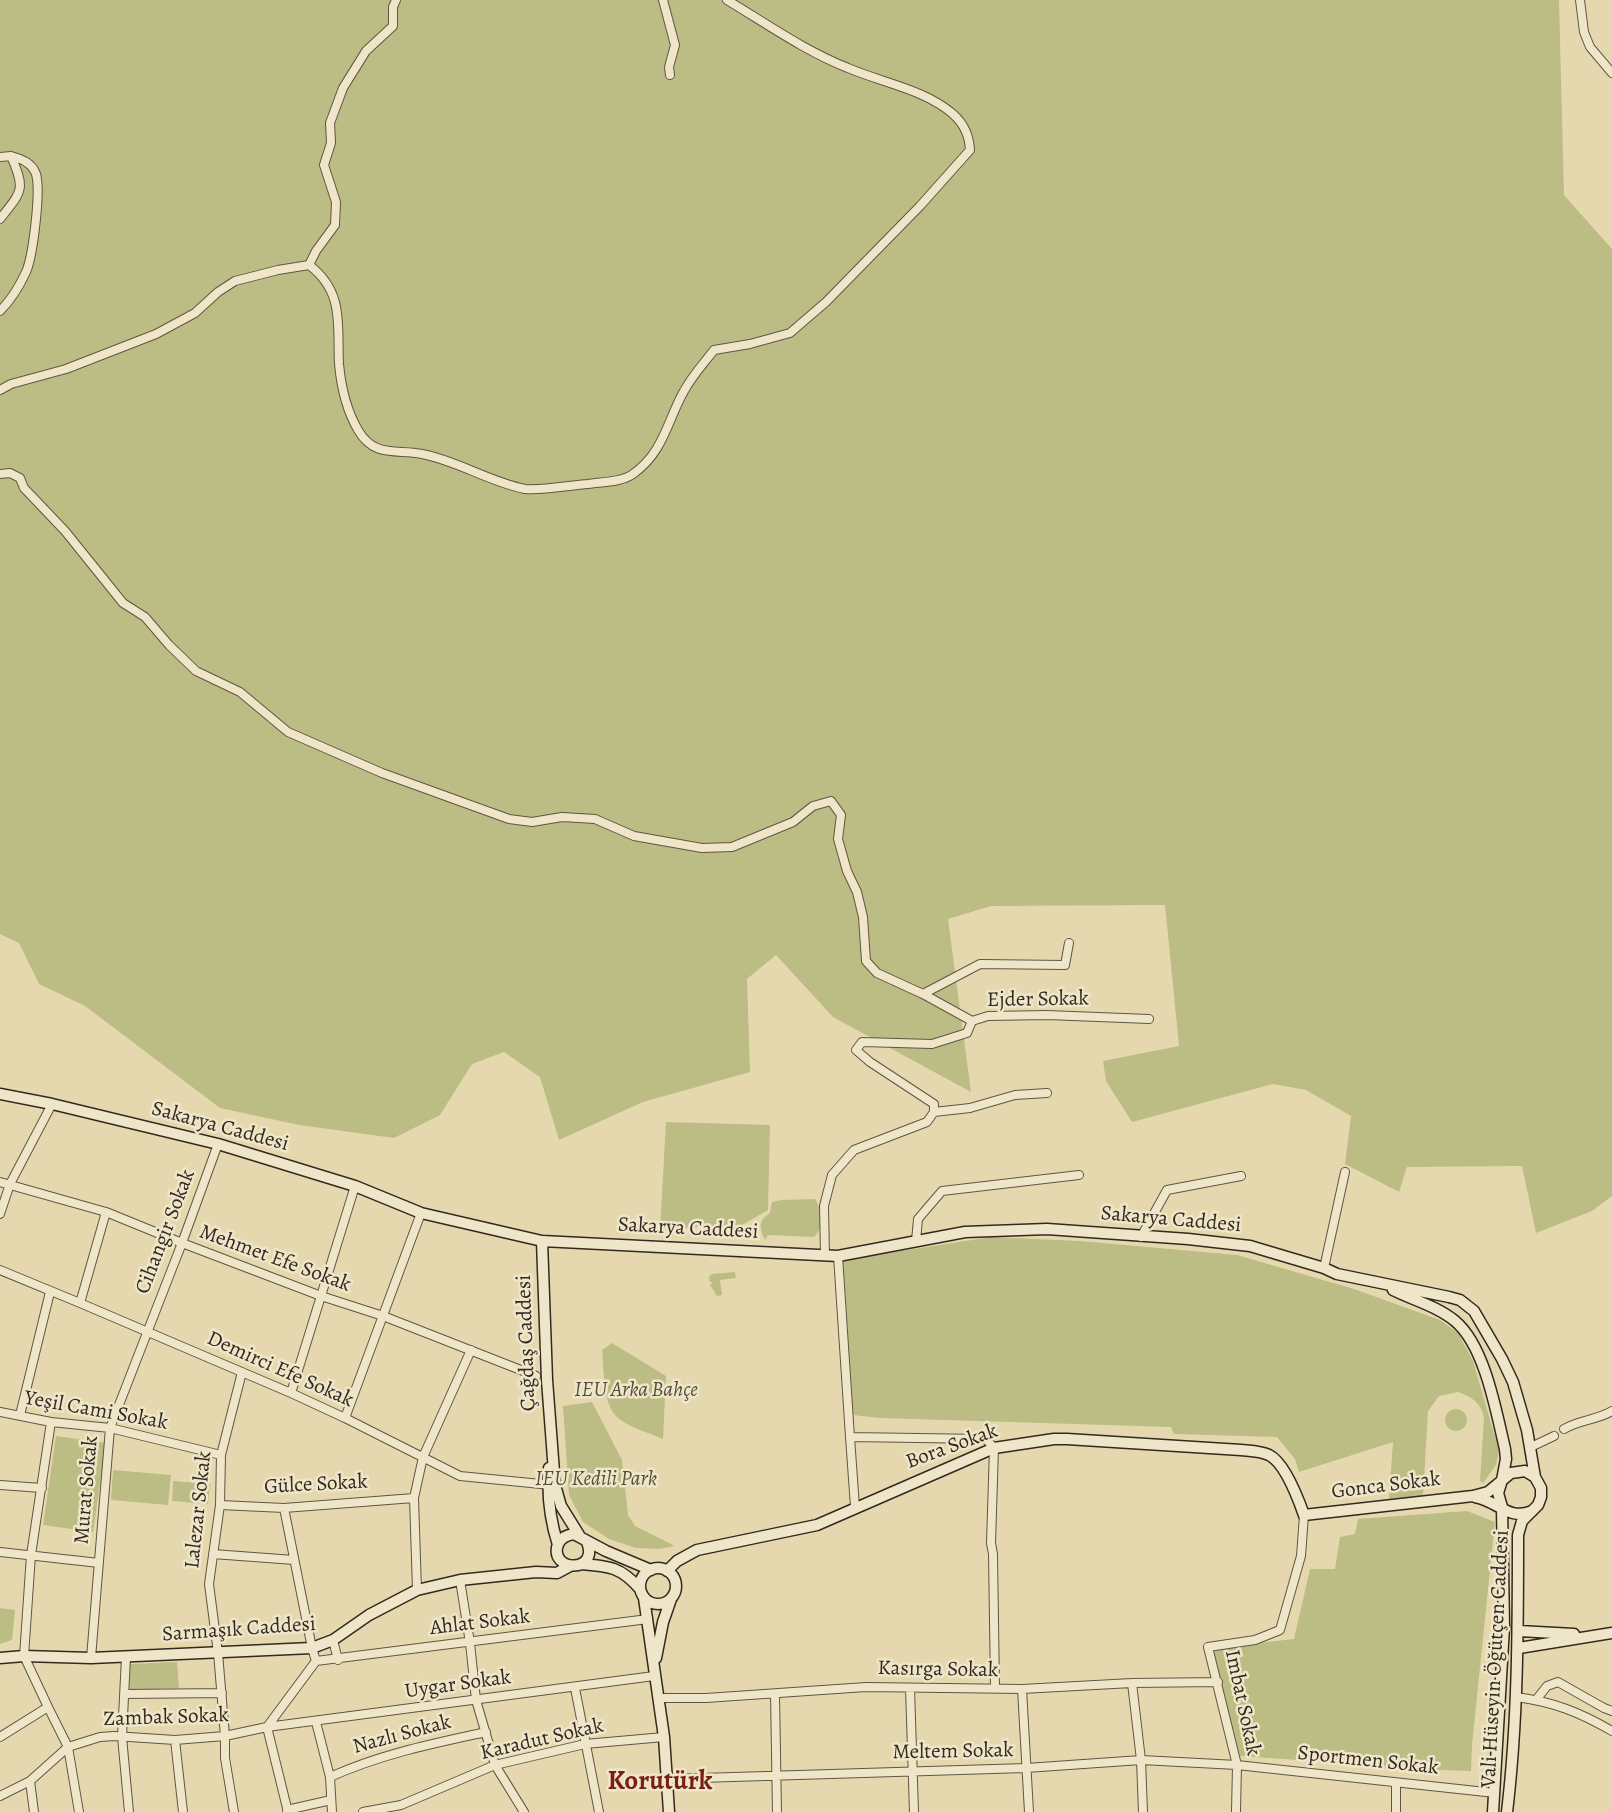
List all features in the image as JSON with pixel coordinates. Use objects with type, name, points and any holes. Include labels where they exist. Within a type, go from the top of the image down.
[{"type":"main road","name":"Sakarya Caddesi","points":[[0,1094],[52,1104],[218,1144],[355,1186],[421,1213],[542,1241],[838,1256],[964,1232],[1047,1229],[1188,1239],[1250,1246],[1337,1274],[1460,1300],[1474,1311],[1513,1382],[1531,1447],[1535,1477]]},
{"type":"main road","name":"Çağdaş Caddesi","points":[[542,1241],[551,1485],[554,1532],[558,1550]]},
{"type":"main road","name":"Sakarya Caddesi","points":[[1385,1285],[1440,1311],[1454,1321],[1474,1345],[1487,1382],[1505,1449],[1506,1459],[1502,1480]]},
{"type":"main road","name":"Bora Sokak","points":[[667,1570],[677,1561],[698,1550],[817,1525],[994,1448],[1054,1439],[1268,1454],[1278,1462],[1304,1515]]},
{"type":"main road","points":[[1518,1471],[1525,1471],[1535,1477],[1541,1488],[1538,1505],[1525,1514],[1512,1514],[1485,1498],[1473,1496],[1488,1492],[1511,1473],[1518,1471]]},
{"type":"main road","points":[[1502,1480],[1498,1493],[1502,1507]]},
{"type":"main road","name":"Çağdaş Caddesi","points":[[551,1485],[561,1506],[583,1539]]},
{"type":"main road","name":"Gonca Sokak","points":[[1304,1515],[1473,1496]]},
{"type":"main road","name":"Vali Hüseyin Öğütçen Caddesi","points":[[1493,1812],[1504,1627],[1502,1507]]},
{"type":"main road","name":"Vali Hüseyin Öğütçen Caddesi","points":[[1507,1812],[1513,1761],[1519,1648],[1518,1535],[1522,1521],[1532,1511]]},
{"type":"main road","points":[[536,1572],[551,1563],[564,1537],[569,1535],[583,1539],[651,1570],[667,1570],[676,1584],[663,1622],[654,1676]]},
{"type":"main road","points":[[576,1565],[588,1556],[589,1546],[583,1539]]},
{"type":"main road","points":[[558,1550],[565,1564],[616,1568],[630,1577],[654,1604],[660,1605],[671,1599]]},
{"type":"main road","name":"Sarmaşık Caddesi","points":[[0,1658],[24,1656],[91,1659],[312,1648],[333,1640],[369,1615],[417,1590],[460,1580],[536,1572],[557,1573],[576,1565]]},
{"type":"main road","points":[[651,1570],[642,1578],[642,1593],[648,1619],[664,1737],[669,1779],[669,1812]]},
{"type":"main road","points":[[1504,1627],[1519,1648],[1607,1634]]},
{"type":"main road","points":[[1519,1631],[1607,1634]]},
{"type":"street","points":[[309,265],[335,225],[336,202],[324,165],[331,143],[330,123],[342,88],[366,51],[393,26],[393,7],[396,0]]},
{"type":"street","points":[[663,0],[675,45],[669,68],[670,75]]},
{"type":"street","points":[[0,390],[11,384],[66,369],[156,334],[195,313],[218,292],[236,280],[309,265],[318,272],[333,294],[339,315],[339,366],[347,403],[358,430],[370,445],[390,452],[422,454],[490,479],[527,489],[605,482],[631,476],[655,454],[684,390],[714,350],[750,344],[790,333],[826,302],[920,206],[970,150],[969,133],[953,115],[922,95],[847,68],[796,43],[728,0]]},
{"type":"street","points":[[1580,0],[1584,32],[1590,47],[1612,73]]},
{"type":"street","points":[[0,157],[11,156],[25,160],[36,173],[38,196],[27,271],[0,311]]},
{"type":"street","points":[[0,219],[19,194],[20,175],[11,156]]},
{"type":"street","points":[[0,474],[10,473],[20,478],[24,488],[65,531],[123,603],[145,616],[169,645],[196,671],[240,692],[288,732],[382,773],[509,819],[532,822],[562,818],[595,819],[634,836],[702,848],[732,847],[793,822],[813,806],[831,801],[841,815],[838,839],[847,871],[857,892],[863,917],[866,961],[877,973],[972,1020]]},
{"type":"street","points":[[923,994],[980,964],[1065,964],[1069,943]]},
{"type":"street","name":"Ejder Sokak","points":[[934,1112],[934,1104],[870,1062],[856,1050],[862,1042],[932,1044],[967,1033],[972,1020],[988,1016],[1047,1015],[1149,1019]]},
{"type":"street","points":[[825,1255],[824,1206],[832,1175],[854,1150],[927,1122],[934,1112],[969,1108],[1015,1095],[1047,1093]]},
{"type":"street","points":[[0,1214],[10,1184],[52,1104]]},
{"type":"street","name":"Cihangir Sokak","points":[[147,1332],[218,1144]]},
{"type":"street","points":[[1324,1268],[1345,1172]]},
{"type":"street","points":[[916,1241],[918,1219],[942,1191],[1079,1175]]},
{"type":"street","points":[[1141,1237],[1167,1190],[1241,1176]]},
{"type":"street","name":"Mehmet Efe Sokak","points":[[0,1182],[106,1212],[182,1243],[321,1296],[383,1316],[536,1376]]},
{"type":"street","points":[[291,1393],[355,1186]]},
{"type":"street","points":[[80,1303],[106,1212]]},
{"type":"street","points":[[345,1418],[421,1213]]},
{"type":"street","points":[[838,1256],[855,1507]]},
{"type":"street","name":"Demirci Efe Sokak","points":[[0,1270],[291,1393],[460,1476],[551,1485]]},
{"type":"street","points":[[20,1415],[50,1292]]},
{"type":"street","name":"Murat Sokak","points":[[91,1659],[110,1428],[147,1332]]},
{"type":"street","points":[[417,1590],[414,1498],[423,1457],[471,1350]]},
{"type":"street","name":"Lalezar Sokak","points":[[234,1812],[225,1758],[222,1693],[209,1584],[220,1504],[221,1455],[242,1372]]},
{"type":"street","name":"Yeşil Cami Sokak","points":[[0,1412],[51,1422],[110,1428],[221,1455]]},
{"type":"street","points":[[1564,1429],[1574,1424],[1599,1419],[1612,1412]]},
{"type":"street","points":[[51,1422],[31,1555],[24,1656],[69,1747],[79,1812]]},
{"type":"street","points":[[1531,1447],[1554,1436]]},
{"type":"street","points":[[850,1437],[986,1439],[994,1448],[991,1543],[995,1688]]},
{"type":"street","points":[[0,1485],[42,1488]]},
{"type":"street","name":"Gülce Sokak","points":[[220,1504],[284,1508],[414,1498]]},
{"type":"street","points":[[284,1508],[316,1661],[267,1727],[288,1811],[331,1800]]},
{"type":"street","name":"Imbat Sokak","points":[[1236,1812],[1237,1765],[1208,1647],[1255,1640],[1280,1630],[1300,1556],[1304,1515]]},
{"type":"street","points":[[0,1552],[99,1563]]},
{"type":"street","points":[[213,1554],[294,1560]]},
{"type":"street","points":[[460,1580],[471,1643],[476,1700],[495,1765],[524,1812]]},
{"type":"street","name":"Ahlat Sokak","points":[[316,1661],[648,1619]]},
{"type":"street","points":[[333,1640],[338,1660]]},
{"type":"street","points":[[126,1657],[122,1737],[129,1812]]},
{"type":"street","name":"Uygar Sokak","points":[[267,1727],[654,1676]]},
{"type":"street","name":"Kasırga Sokak","points":[[658,1698],[706,1698],[866,1687],[1022,1689],[1132,1683],[1218,1682]]},
{"type":"street","points":[[1536,1700],[1547,1686],[1558,1682],[1612,1711]]},
{"type":"street","points":[[1132,1683],[1141,1760],[1143,1812]]},
{"type":"street","points":[[575,1688],[599,1812]]},
{"type":"street","points":[[910,1688],[914,1812]]},
{"type":"street","points":[[1022,1689],[1029,1812]]},
{"type":"street","points":[[124,1694],[222,1693]]},
{"type":"street","points":[[775,1694],[777,1812]]},
{"type":"street","points":[[1516,1697],[1536,1700],[1577,1713],[1612,1731]]},
{"type":"street","points":[[0,1737],[48,1707]]},
{"type":"street","points":[[316,1722],[330,1777],[332,1812]]},
{"type":"street","name":"Zambak Sokak","points":[[0,1796],[30,1781],[69,1747],[100,1737],[175,1740],[225,1736],[267,1727]]},
{"type":"street","name":"Nazlı Sokak","points":[[330,1777],[365,1761],[401,1750],[486,1732]]},
{"type":"street","name":"Karadut Sokak","points":[[363,1812],[402,1808],[495,1765],[585,1744],[664,1737]]},
{"type":"street","points":[[175,1740],[183,1812]]},
{"type":"street","name":"Meltem Sokak","points":[[669,1779],[1026,1768],[1141,1760],[1237,1765]]},
{"type":"street","name":"Sportmen Sokak","points":[[1237,1765],[1495,1793]]},
{"type":"street","points":[[30,1781],[34,1812]]},
{"type":"street","points":[[1396,1784],[1396,1812]]},
{"type":"green space","points":[[0,0],[1559,0],[1564,195],[1612,249],[1612,1196],[1592,1211],[1536,1233],[1522,1166],[1407,1167],[1399,1192],[1345,1164],[1351,1116],[1306,1090],[1273,1084],[1132,1122],[1106,1081],[1103,1061],[1179,1046],[1165,905],[991,906],[948,919],[971,1092],[833,1017],[776,955],[747,979],[750,1072],[643,1102],[559,1140],[540,1077],[504,1052],[472,1064],[440,1115],[394,1138],[299,1125],[220,1108],[85,1006],[39,984],[19,943],[0,934]]},
{"type":"green space","points":[[666,1122],[770,1125],[768,1210],[742,1225],[660,1230]]},
{"type":"green space","points":[[815,1199],[822,1219],[818,1233],[814,1237],[768,1235],[765,1240],[761,1225],[763,1219],[770,1213],[772,1202]]},
{"type":"green space","points":[[991,1237],[1080,1241],[1237,1255],[1354,1289],[1440,1320],[1458,1333],[1473,1361],[1499,1451],[1496,1465],[1483,1483],[1480,1481],[1484,1417],[1475,1401],[1458,1392],[1439,1396],[1428,1411],[1423,1496],[1389,1499],[1393,1442],[1299,1472],[1295,1459],[1277,1437],[1174,1434],[1171,1427],[880,1418],[853,1415],[843,1260]]},
{"type":"green space","points":[[735,1272],[736,1278],[720,1280],[722,1295],[717,1296],[710,1285],[713,1282],[710,1282],[709,1277],[712,1274]]},
{"type":"green space","name":"IEU Arka Bahçe","points":[[612,1343],[666,1376],[663,1439],[625,1423],[611,1409],[606,1393],[602,1350]]},
{"type":"green space","name":"IEU Kedili Park","points":[[592,1402],[622,1460],[628,1515],[635,1526],[675,1546],[659,1549],[636,1548],[609,1539],[583,1522],[569,1495],[563,1406]]},
{"type":"green space","points":[[1456,1409],[1464,1412],[1467,1420],[1464,1428],[1456,1431],[1448,1428],[1445,1420],[1448,1412]]},
{"type":"green space","points":[[56,1436],[106,1443],[93,1532],[43,1525]]},
{"type":"green space","points":[[113,1470],[171,1475],[168,1505],[111,1500]]},
{"type":"green space","points":[[173,1481],[210,1484],[208,1504],[172,1501]]},
{"type":"green space","points":[[1467,1511],[1495,1522],[1471,1771],[1370,1768],[1369,1765],[1240,1756],[1211,1648],[1294,1639],[1310,1569],[1335,1569],[1340,1537],[1355,1534],[1358,1519]]},
{"type":"green space","points":[[0,1608],[15,1610],[12,1640],[0,1644]]},
{"type":"green space","points":[[177,1662],[179,1688],[129,1690],[130,1664]]},
{"type":"district","name":"Korutürk","points":[[660,1782]]}]
